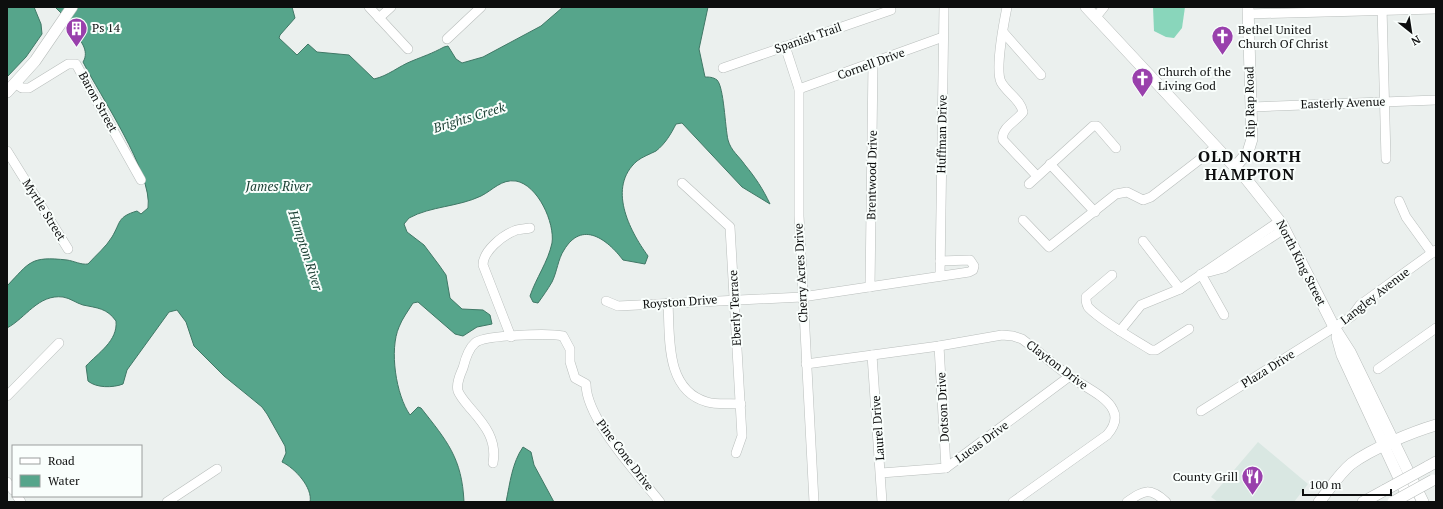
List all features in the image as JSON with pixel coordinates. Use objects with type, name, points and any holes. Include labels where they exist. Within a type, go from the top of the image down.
[{"type":"main road","points":[[7,92],[35,62],[72,7]]},
{"type":"main road","name":"North King Street","points":[[1086,7],[1235,167],[1268,204],[1282,224],[1334,327],[1350,352],[1423,502]]},
{"type":"main road","name":"Rip Rap Road","points":[[1235,167],[1245,156],[1250,146],[1252,134],[1248,11]]},
{"type":"main road","name":"North King Street","points":[[1334,327],[1342,355],[1410,502]]},
{"type":"main road","points":[[1318,502],[1351,464],[1394,442],[1436,425]]},
{"type":"main road","points":[[1363,502],[1432,465]]},
{"type":"main road","points":[[1393,502],[1435,479]]},
{"type":"street","points":[[369,7],[408,49]]},
{"type":"street","points":[[379,18],[391,7]]},
{"type":"street","points":[[448,39],[481,7]]},
{"type":"street","name":"Spanish Trail","points":[[723,68],[891,10],[890,7]]},
{"type":"street","name":"Huffman Drive","points":[[940,276],[944,7]]},
{"type":"street","points":[[1007,7],[999,77],[1007,90],[1022,107],[1023,112],[1004,130],[1003,140],[1037,176]]},
{"type":"street","points":[[1096,17],[1104,7]]},
{"type":"street","points":[[1382,9],[1383,102],[1386,159]]},
{"type":"street","points":[[1248,11],[1436,9]]},
{"type":"street","points":[[1003,32],[1041,75]]},
{"type":"street","name":"Cornell Drive","points":[[799,89],[943,37]]},
{"type":"street","name":"Cherry Acres Drive","points":[[784,46],[799,89],[799,216],[802,297],[814,502]]},
{"type":"street","name":"Brentwood Drive","points":[[870,287],[873,63]]},
{"type":"street","name":"Baron Street","points":[[16,84],[22,88],[29,88],[68,64],[76,64],[140,180]]},
{"type":"street","name":"Easterly Avenue","points":[[1251,107],[1436,100]]},
{"type":"street","points":[[1029,184],[1093,126],[1097,126],[1116,148]]},
{"type":"street","points":[[1023,220],[1049,247],[1121,192],[1127,192],[1143,200],[1151,197],[1216,147]]},
{"type":"street","name":"Myrtle Street","points":[[7,151],[68,249]]},
{"type":"street","points":[[1050,164],[1095,212]]},
{"type":"street","name":"Eberly Terrace","points":[[682,183],[730,226],[742,436],[736,453]]},
{"type":"street","points":[[1399,201],[1406,217],[1434,252]]},
{"type":"street","points":[[1120,331],[1141,305],[1180,289],[1274,225],[1282,224]]},
{"type":"street","points":[[493,463],[495,449],[492,441],[484,424],[463,399],[458,390],[458,380],[467,357],[475,343],[485,338],[511,337],[483,265],[483,260],[496,242],[504,236],[515,230],[530,228]]},
{"type":"street","points":[[1143,240],[1180,289]]},
{"type":"street","name":"Langley Avenue","points":[[1334,327],[1352,316],[1360,305],[1434,252]]},
{"type":"street","points":[[802,297],[969,272],[973,270],[974,266],[970,260],[940,261]]},
{"type":"street","points":[[1202,274],[1224,315]]},
{"type":"street","points":[[1112,275],[1086,297],[1086,301],[1088,307],[1120,331],[1151,350],[1156,350],[1190,329]]},
{"type":"street","name":"Royston Drive","points":[[606,301],[618,306],[734,299],[802,297]]},
{"type":"street","points":[[668,303],[672,362],[676,375],[683,387],[690,394],[708,402],[741,404]]},
{"type":"street","name":"Plaza Drive","points":[[1201,411],[1334,327]]},
{"type":"street","points":[[1378,369],[1436,328]]},
{"type":"street","name":"Pine Cone Drive","points":[[511,337],[544,333],[563,336],[570,349],[570,362],[575,378],[586,384],[586,392],[595,416],[611,440],[660,502]]},
{"type":"street","name":"Clayton Drive","points":[[806,364],[939,346],[1002,335],[1013,336],[1031,346],[1110,405],[1114,411],[1115,420],[1107,435],[1014,502]]},
{"type":"street","points":[[7,396],[59,343]]},
{"type":"street","name":"Dotson Drive","points":[[939,346],[946,468]]},
{"type":"street","name":"Laurel Drive","points":[[872,355],[882,502]]},
{"type":"street","name":"Lucas Drive","points":[[881,473],[946,468],[1070,376]]},
{"type":"street","points":[[167,502],[217,470]]},
{"type":"street","points":[[1127,502],[1144,492],[1151,492],[1166,502]]},
{"type":"shaded area","points":[[1153,7],[1185,7],[1182,28],[1174,38],[1166,37],[1154,31]]},
{"type":"shaded area","points":[[1258,442],[1308,484],[1294,502],[1218,502],[1211,497]]},
{"type":"water","points":[[7,7],[34,7],[41,24],[42,34],[26,57],[7,77]]},
{"type":"water","name":"James River","points":[[55,7],[292,7],[295,18],[279,38],[297,55],[308,44],[317,52],[349,55],[374,79],[384,76],[407,63],[448,46],[456,59],[462,63],[483,57],[541,26],[563,7],[708,7],[699,49],[705,77],[714,78],[717,80],[723,99],[729,144],[765,193],[770,204],[742,187],[682,123],[676,124],[668,139],[656,151],[637,161],[628,171],[623,183],[622,196],[624,208],[634,234],[648,256],[645,264],[623,260],[610,245],[594,236],[586,234],[579,236],[571,241],[564,250],[560,257],[552,282],[538,303],[533,302],[530,296],[548,257],[552,243],[551,225],[538,197],[524,184],[516,181],[501,183],[472,200],[426,211],[409,218],[404,224],[407,232],[424,245],[446,275],[450,298],[462,309],[483,310],[490,315],[492,324],[477,327],[463,336],[455,334],[418,302],[413,303],[405,315],[400,324],[396,337],[394,360],[398,384],[405,406],[410,415],[418,407],[421,408],[446,441],[452,451],[460,473],[464,502],[310,502],[309,491],[302,479],[282,462],[286,453],[285,446],[267,414],[262,407],[224,376],[194,346],[186,322],[177,310],[169,312],[127,370],[123,384],[105,387],[95,385],[88,381],[86,366],[111,341],[114,335],[116,321],[109,313],[63,297],[54,297],[39,303],[7,328],[7,286],[26,266],[32,262],[45,259],[67,260],[88,264],[110,241],[120,221],[126,215],[137,211],[141,214],[148,208],[147,193],[134,155],[83,62],[85,58],[85,49],[78,37],[71,31],[70,22]]},
{"type":"water","points":[[523,447],[531,452],[534,465],[554,502],[506,502],[514,466]]},
{"type":"place","name":"Ps 14","points":[[76,48]]},
{"type":"place","name":"Bethel United Church Of Christ","points":[[1222,56]]},
{"type":"place","name":"Church of the Living God","points":[[1143,98]]},
{"type":"place","name":"County Grill","points":[[1253,496]]},
{"type":"district","name":"OLD NORTH HAMPTON","points":[[1250,165]]},
{"type":"water label","name":"Brights Creek","points":[[469,117]]},
{"type":"water label","name":"Hampton River","points":[[306,250]]}]
